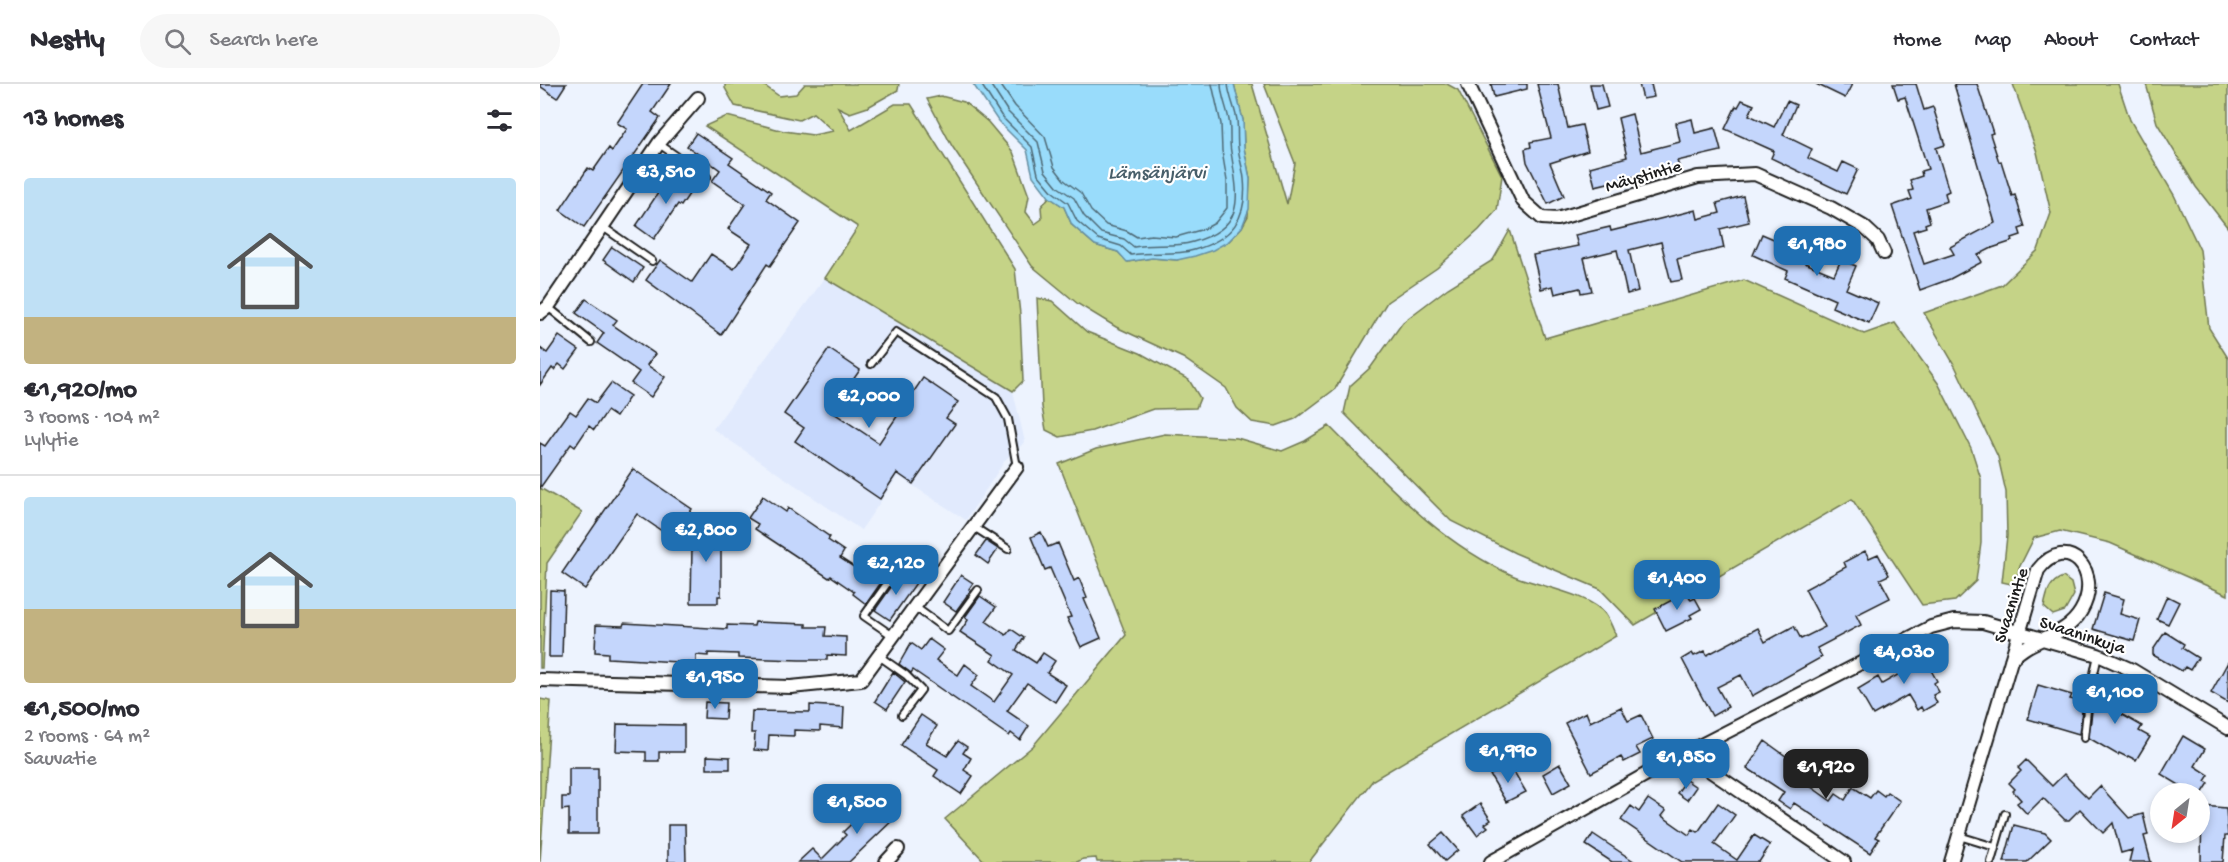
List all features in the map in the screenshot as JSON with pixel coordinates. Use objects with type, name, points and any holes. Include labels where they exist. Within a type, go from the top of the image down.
[{"type":"street","name":"Mäystintie","points":[[1468,84],[1523,201],[1542,218],[1557,219],[1698,177],[1755,174],[1830,208],[1864,227],[1878,240],[1884,253]]},
{"type":"street","points":[[544,310],[659,143],[698,98]]},
{"type":"street","points":[[540,680],[791,687],[861,680],[1017,467]]},
{"type":"street","name":"Svaanintie","points":[[1951,862],[2019,632],[2038,570],[2052,557],[2070,555],[2086,570],[2089,591],[2083,608],[2064,631],[2026,646],[2011,660]]},
{"type":"street","name":"Svaaninkuja","points":[[1491,862],[1695,748],[1931,627],[1954,621],[1983,622],[2098,655],[2132,670],[2228,728]]},
{"type":"street","points":[[1695,748],[1709,770],[1844,862]]},
{"type":"street","points":[[886,862],[898,849]]},
{"type":"lane","points":[[659,143],[707,177]]},
{"type":"lane","points":[[602,227],[652,261]]},
{"type":"lane","points":[[544,310],[591,342]]},
{"type":"lane","points":[[871,364],[896,332],[996,397],[1008,419],[1017,467]]},
{"type":"lane","points":[[974,527],[1008,549]]},
{"type":"lane","points":[[893,637],[864,616],[896,570]]},
{"type":"lane","points":[[915,607],[948,631],[978,590]]},
{"type":"lane","points":[[2084,738],[2088,700],[2098,655]]},
{"type":"lane","points":[[879,656],[906,675],[921,690],[902,715]]},
{"type":"lane","points":[[1991,862],[2005,814]]},
{"type":"lane","points":[[1959,836],[1995,847]]},
{"type":"shaded area","points":[[825,278],[1013,391],[1025,442],[1006,459],[966,520],[898,476],[861,530],[713,429]]},
{"type":"green space","points":[[725,84],[762,84],[779,96],[796,94],[805,84],[899,84],[898,90],[868,107],[850,113],[838,107],[851,130],[895,104],[911,104],[1015,269],[1023,381],[1013,391],[825,278],[858,227],[705,126],[727,116],[784,131],[813,135],[833,131],[813,113],[799,120],[735,106]]},
{"type":"green space","points":[[1234,84],[1252,84],[1287,204],[1295,163],[1264,84],[1447,84],[1458,90],[1502,176],[1497,210],[1479,230],[1437,268],[1387,302],[1335,389],[1295,419],[1276,426],[1252,422],[1237,408],[1226,388],[1183,358],[1116,327],[1078,304],[1032,266],[952,146],[927,99],[941,96],[964,102],[988,122],[1013,152],[1029,196],[1026,212],[1035,224],[1042,219],[1041,207],[1049,197],[1064,207],[1072,225],[1095,245],[1118,252],[1128,262],[1152,258],[1177,260],[1229,241],[1242,227],[1248,216],[1250,179],[1244,148],[1243,120]]},
{"type":"green space","points":[[2013,84],[2118,84],[2130,120],[2174,195],[2200,250],[2209,328],[2228,358],[2228,595],[2110,543],[2060,531],[2034,538],[2019,568],[2016,585],[2002,582],[2007,536],[2006,492],[1998,457],[1955,366],[1924,313],[2002,285],[2038,250],[2051,213],[2037,152]]},
{"type":"green space","points":[[2146,84],[2228,84],[2228,228],[2196,187],[2157,123]]},
{"type":"green space","points":[[1510,230],[1545,338],[1744,280],[1864,334],[1895,323],[1938,383],[1971,448],[1981,479],[1981,543],[1976,581],[1955,601],[1922,605],[1852,499],[1635,625],[1600,589],[1515,553],[1451,521],[1344,413],[1350,386],[1371,367],[1403,322],[1448,288],[1493,260]]},
{"type":"green space","points":[[1037,298],[1052,301],[1087,332],[1140,353],[1189,380],[1200,398],[1196,408],[1153,409],[1092,431],[1060,437],[1046,430],[1042,407]]},
{"type":"green space","points":[[1329,426],[1414,510],[1461,547],[1514,576],[1589,601],[1606,615],[1616,636],[1373,780],[1309,862],[1097,862],[1096,858],[1077,862],[985,862],[945,819],[1033,746],[1126,635],[1059,464],[1096,449],[1165,434],[1237,438],[1282,451],[1305,441]]},
{"type":"green space","points":[[540,488],[582,512],[547,563],[542,668],[540,668]]},
{"type":"green space","points":[[2063,577],[2071,583],[2074,595],[2065,611],[2053,615],[2044,607],[2046,597],[2052,585]]},
{"type":"green space","points":[[540,699],[551,701],[540,862]]},
{"type":"water","name":"Lämsänjärvi","points":[[973,84],[1234,84],[1243,120],[1244,148],[1250,179],[1249,209],[1242,227],[1229,241],[1213,250],[1177,260],[1152,258],[1127,262],[1118,252],[1095,245],[1072,225],[1064,207],[1049,197],[1033,176],[1027,150],[998,121]]},
{"type":"building","points":[[540,84],[566,84],[557,98]]},
{"type":"building","points":[[643,84],[671,84],[652,112],[660,118],[584,227],[560,210],[588,168],[593,171],[609,148],[612,151],[627,129],[617,123]]},
{"type":"building","points":[[1491,84],[1527,84],[1527,89],[1494,97]]},
{"type":"building","points":[[1537,84],[1558,84],[1568,128],[1582,125],[1588,151],[1550,163],[1564,196],[1548,204],[1527,162],[1525,149],[1531,147],[1530,142],[1551,138]]},
{"type":"building","points":[[1590,84],[1602,84],[1608,107],[1596,110]]},
{"type":"building","points":[[1639,84],[1651,84],[1654,97],[1643,99]]},
{"type":"building","points":[[1816,84],[1852,84],[1845,98]]},
{"type":"building","points":[[1893,84],[1916,84],[1924,110],[1933,107],[1945,145],[1936,148],[1949,191],[1945,193],[1947,201],[1926,208],[1930,222],[1925,224],[1926,227],[1913,231],[1924,264],[1954,254],[1950,247],[1995,223],[1954,84],[1977,84],[1993,133],[1990,134],[1999,162],[2001,161],[2012,196],[2015,195],[2025,227],[2019,229],[2021,235],[2012,238],[2013,241],[1978,255],[1982,262],[1950,279],[1920,290],[1892,206],[1912,199],[1909,191],[1913,190],[1910,180],[1922,176],[1921,171],[1928,169],[1905,97],[1898,99]]},
{"type":"building","points":[[1742,100],[1754,105],[1749,115],[1774,127],[1787,101],[1796,105],[1783,135],[1812,149],[1808,158],[1838,172],[1843,162],[1858,169],[1846,194],[1771,158],[1774,151],[1725,129],[1736,106],[1738,107]]},
{"type":"building","points":[[1632,114],[1641,152],[1680,142],[1676,123],[1692,119],[1695,133],[1715,128],[1721,151],[1677,161],[1679,166],[1595,186],[1590,167],[1627,157],[1618,118]]},
{"type":"building","points":[[696,133],[733,158],[729,163],[771,192],[766,199],[800,223],[770,266],[767,264],[721,335],[646,280],[660,260],[692,282],[711,254],[734,269],[751,244],[728,229],[745,204],[712,181],[720,170],[687,146]]},
{"type":"building","points":[[677,171],[696,184],[681,206],[678,204],[654,239],[636,226],[660,190],[663,192]]},
{"type":"building","points":[[1743,196],[1749,222],[1720,229],[1724,248],[1677,259],[1682,280],[1671,282],[1661,242],[1629,250],[1638,291],[1627,294],[1617,250],[1584,258],[1592,291],[1581,293],[1580,288],[1555,294],[1553,286],[1541,289],[1533,255],[1578,246],[1575,235],[1610,227],[1611,231],[1696,210],[1698,219],[1720,213],[1717,203]]},
{"type":"building","points":[[1762,234],[1809,254],[1805,263],[1834,275],[1841,260],[1856,266],[1846,289],[1878,303],[1869,323],[1832,307],[1835,300],[1785,278],[1788,271],[1753,255]]},
{"type":"building","points":[[612,247],[643,268],[634,282],[603,260]]},
{"type":"building","points":[[586,299],[617,320],[613,325],[655,354],[647,365],[665,377],[651,397],[631,383],[639,372],[597,343],[604,333],[576,313]]},
{"type":"building","points":[[559,336],[579,350],[565,369],[559,364],[554,370],[552,368],[540,385],[540,348],[547,353]]},
{"type":"building","points":[[829,349],[860,370],[831,411],[879,443],[923,378],[958,402],[946,418],[955,424],[913,484],[897,473],[880,499],[795,441],[804,428],[784,414]]},
{"type":"building","points":[[611,383],[630,396],[616,417],[607,411],[594,430],[589,426],[575,447],[571,444],[540,488],[540,443],[545,446],[570,411],[576,415],[588,398],[596,403]]},
{"type":"building","points":[[633,469],[692,509],[672,538],[637,514],[585,589],[562,573]]},
{"type":"building","points":[[763,496],[786,512],[788,508],[830,537],[828,540],[844,551],[840,558],[866,575],[879,556],[891,565],[892,567],[866,604],[853,594],[854,592],[831,576],[829,578],[755,529],[758,524],[748,518]]},
{"type":"building","points":[[688,525],[721,526],[721,596],[718,596],[718,603],[691,603],[692,546],[688,546]]},
{"type":"building","points":[[1041,532],[1048,547],[1058,543],[1074,581],[1079,578],[1087,598],[1084,599],[1101,638],[1081,647],[1067,618],[1071,617],[1050,568],[1045,570],[1031,537]]},
{"type":"building","points":[[986,541],[998,549],[988,564],[976,555]]},
{"type":"building","points":[[1865,551],[1869,558],[1878,554],[1889,575],[1880,579],[1890,598],[1856,615],[1861,625],[1817,648],[1822,657],[1752,696],[1741,675],[1717,687],[1728,707],[1712,716],[1682,659],[1692,653],[1694,656],[1705,651],[1707,655],[1758,628],[1765,642],[1794,626],[1801,639],[1825,627],[1805,589],[1846,567],[1844,562]]},
{"type":"building","points":[[901,573],[916,583],[890,620],[875,610]]},
{"type":"building","points":[[961,575],[973,583],[969,589],[971,590],[956,611],[943,602]]},
{"type":"building","points":[[550,590],[564,591],[562,657],[549,657]]},
{"type":"building","points":[[1687,592],[1691,600],[1695,598],[1701,609],[1690,615],[1692,618],[1666,631],[1655,609]]},
{"type":"building","points":[[2104,593],[2124,599],[2120,614],[2140,620],[2134,641],[2093,629]]},
{"type":"building","points":[[980,596],[996,607],[986,621],[1006,635],[1011,629],[1024,638],[1016,650],[1036,663],[1043,653],[1055,661],[1047,673],[1066,685],[1055,702],[1027,683],[1007,711],[1029,726],[1020,740],[1011,733],[1009,736],[913,670],[911,673],[899,664],[911,643],[921,650],[929,639],[944,650],[936,660],[958,675],[965,664],[979,675],[971,686],[994,702],[1013,675],[992,660],[995,655],[960,632],[968,620],[965,617]]},
{"type":"building","points":[[2167,596],[2179,602],[2168,624],[2157,619]]},
{"type":"building","points":[[755,622],[826,627],[825,636],[846,637],[846,656],[827,655],[827,660],[799,660],[738,658],[738,654],[708,653],[708,656],[696,655],[696,663],[608,658],[608,653],[595,652],[596,625],[623,626],[624,623],[727,629],[727,625],[754,626]]},
{"type":"building","points":[[2165,632],[2184,644],[2182,648],[2198,658],[2190,670],[2185,667],[2182,671],[2153,655],[2153,650]]},
{"type":"building","points":[[1918,647],[1937,681],[1934,683],[1939,692],[1933,695],[1937,703],[1923,711],[1921,707],[1917,710],[1908,695],[1873,715],[1858,689],[1878,677],[1882,684],[1903,672],[1896,659]]},
{"type":"building","points":[[2228,662],[2228,703],[2211,693]]},
{"type":"building","points":[[893,672],[905,682],[887,709],[875,701]]},
{"type":"building","points":[[2108,677],[2122,686],[2109,707],[2113,713],[2114,710],[2142,726],[2139,731],[2150,737],[2136,760],[2119,753],[2118,755],[2089,738],[2093,702]]},
{"type":"building","points":[[2038,685],[2072,695],[2070,699],[2083,702],[2079,734],[2028,719]]},
{"type":"building","points":[[705,702],[726,703],[725,719],[704,718]]},
{"type":"building","points":[[810,705],[844,707],[843,728],[820,726],[820,731],[794,730],[794,736],[769,735],[768,751],[754,750],[755,733],[751,733],[752,711],[810,712]]},
{"type":"building","points":[[1621,707],[1628,721],[1641,715],[1653,739],[1636,747],[1640,754],[1624,762],[1621,757],[1591,773],[1565,723],[1586,712],[1590,722]]},
{"type":"building","points":[[921,715],[937,726],[926,743],[947,756],[958,741],[967,747],[963,753],[971,758],[964,770],[973,776],[961,794],[934,776],[938,770],[901,745]]},
{"type":"building","points":[[617,724],[684,725],[684,752],[659,752],[659,761],[646,761],[646,752],[616,751]]},
{"type":"building","points":[[2183,736],[2205,749],[2195,766],[2209,775],[2205,781],[2209,783],[2176,783],[2161,774]]},
{"type":"building","points":[[1765,741],[1801,767],[1796,776],[1831,801],[1836,794],[1845,800],[1853,787],[1870,798],[1876,790],[1884,796],[1887,792],[1900,801],[1875,837],[1879,839],[1870,853],[1794,803],[1790,809],[1778,801],[1784,792],[1747,768]]},
{"type":"building","points":[[707,756],[730,757],[730,769],[707,769]]},
{"type":"building","points":[[2026,760],[2052,786],[2064,774],[2088,798],[2100,786],[2129,818],[2143,814],[2148,835],[2144,836],[2151,862],[2129,862],[2132,850],[2121,853],[2113,823],[2103,833],[2080,809],[2069,820],[2065,820],[2043,798],[2027,814],[2017,803],[2021,800],[2009,783],[2021,771],[2018,768]]},
{"type":"building","points":[[1560,764],[1571,783],[1553,793],[1543,774]]},
{"type":"building","points":[[1510,765],[1526,792],[1506,802],[1490,775]]},
{"type":"building","points":[[569,768],[598,768],[598,834],[569,834],[569,809],[562,810],[562,797],[569,797]]},
{"type":"building","points":[[1686,780],[1696,787],[1687,800],[1677,793]]},
{"type":"building","points":[[878,798],[896,817],[849,862],[798,862],[812,849],[822,859],[846,835],[843,832]]},
{"type":"building","points":[[1648,799],[1666,811],[1662,816],[1689,835],[1693,829],[1698,832],[1718,803],[1735,815],[1714,844],[1737,860],[1754,835],[1770,845],[1759,862],[1682,862],[1621,820],[1631,806],[1639,812]]},
{"type":"building","points":[[1480,804],[1491,820],[1485,824],[1488,827],[1477,835],[1463,816]]},
{"type":"building","points":[[2210,807],[2226,808],[2228,836],[2225,836],[2223,862],[2201,862],[2201,843],[2210,843]]},
{"type":"building","points":[[668,825],[685,825],[686,862],[668,862]]},
{"type":"building","points":[[2014,825],[2045,833],[2051,839],[2027,862],[2004,862]]},
{"type":"building","points":[[1443,833],[1458,850],[1445,861],[1430,844]]},
{"type":"building","points":[[1593,834],[1635,862],[1612,862],[1586,845]]}]
